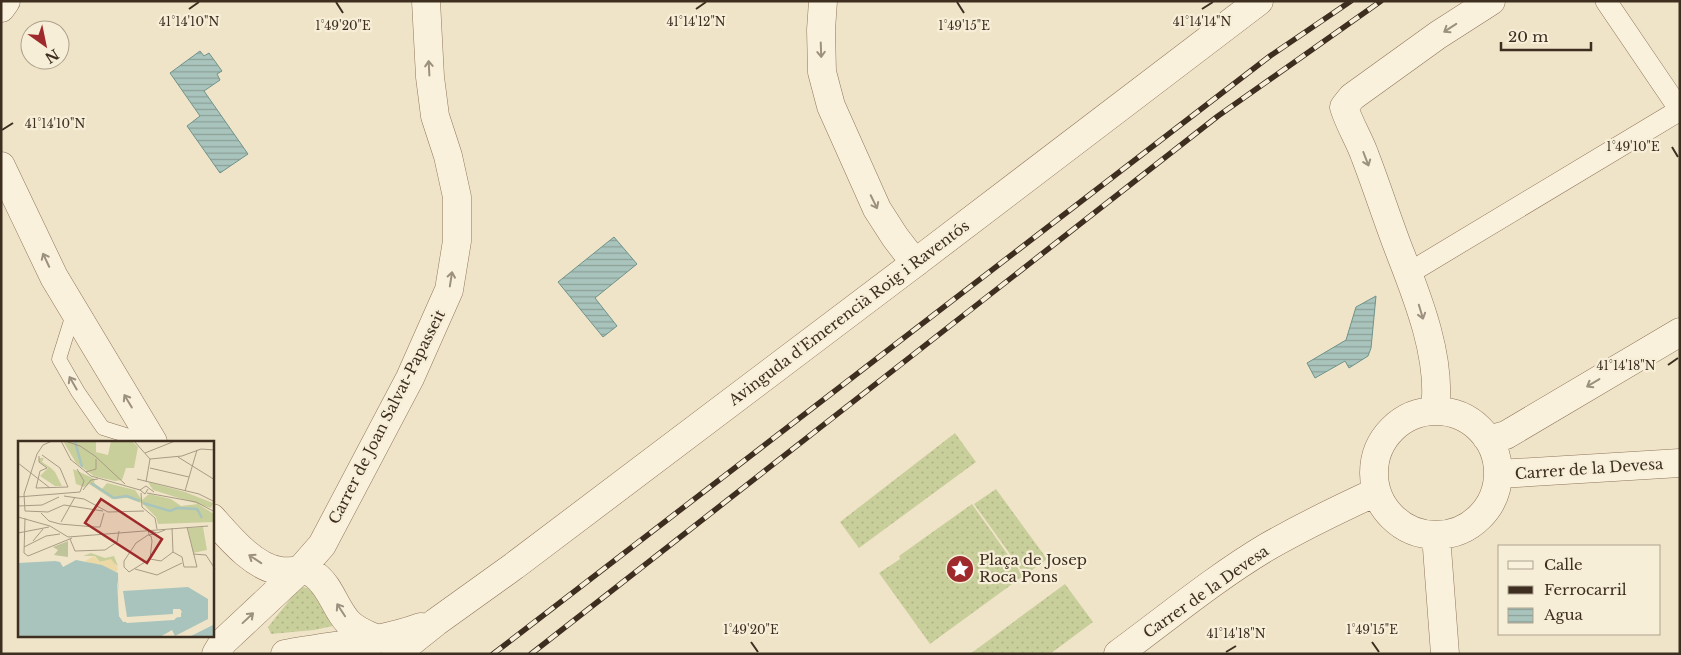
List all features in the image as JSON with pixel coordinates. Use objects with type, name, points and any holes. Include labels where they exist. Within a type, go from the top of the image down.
[{"type":"street","points":[[1,8],[6,1]]},
{"type":"street","name":"Carrer de Joan Salvat-Papasseit","points":[[301,569],[322,545],[346,500],[410,378],[449,290],[457,242],[457,197],[448,156],[435,116],[430,77],[426,1]]},
{"type":"street","points":[[823,1],[821,30],[822,72],[831,106],[877,209],[915,264]]},
{"type":"street","name":"Avinguda d'Emerencià Roig i Raventós","points":[[285,654],[387,646],[399,635],[436,622],[522,560],[915,264],[1259,1]]},
{"type":"street","points":[[1435,409],[1436,376],[1426,328],[1409,273],[1344,107],[1352,97],[1438,35],[1491,1]]},
{"type":"street","points":[[1409,273],[1680,110],[1606,1]]},
{"type":"street","points":[[1,166],[54,277],[152,441]]},
{"type":"street","points":[[1486,437],[1495,438],[1506,435],[1680,332]]},
{"type":"street","points":[[1435,409],[1448,410],[1474,422],[1486,437],[1495,453],[1499,474],[1497,488],[1486,510],[1471,522],[1460,529],[1436,535],[1421,533],[1406,528],[1393,519],[1382,506],[1376,492],[1374,474],[1377,454],[1387,436],[1396,426],[1411,416],[1435,409]]},
{"type":"street","name":"Carrer de la Devesa","points":[[1499,474],[1680,463]]},
{"type":"street","name":"Carrer de la Devesa","points":[[1118,654],[1266,548],[1376,492]]},
{"type":"street","points":[[214,520],[249,556],[267,568],[282,571],[301,569],[313,574],[323,583],[348,622],[361,632],[387,646]]},
{"type":"street","points":[[1436,535],[1445,654]]},
{"type":"street","points":[[216,654],[223,642],[301,569]]},
{"type":"lane","points":[[74,311],[59,359],[78,392],[104,428],[145,441]]},
{"type":"green space","points":[[955,433],[976,462],[859,548],[840,522]]},
{"type":"green space","points":[[996,489],[1047,559],[1025,575],[974,504]]},
{"type":"green space","points":[[972,504],[1023,576],[930,644],[879,573],[900,559],[899,556]]},
{"type":"green space","points":[[1065,584],[1093,622],[1050,654],[970,654]]},
{"type":"green space","points":[[300,587],[311,590],[316,595],[334,623],[333,626],[314,630],[271,634],[268,627]]},
{"type":"water","points":[[200,51],[204,56],[209,53],[222,71],[217,74],[220,80],[204,91],[248,154],[220,173],[187,126],[200,116],[170,73]]},
{"type":"water","points":[[614,237],[637,264],[595,298],[617,326],[603,337],[558,282]]},
{"type":"water","points":[[1376,296],[1371,348],[1368,356],[1349,368],[1345,361],[1315,378],[1307,363],[1346,340],[1356,307]]},
{"type":"railway","points":[[493,654],[1270,56],[1351,1]]},
{"type":"railway","points":[[531,654],[1218,116],[1381,1]]},
{"type":"place","name":"Plaça de Josep Roca Pons","points":[[960,569]]}]
